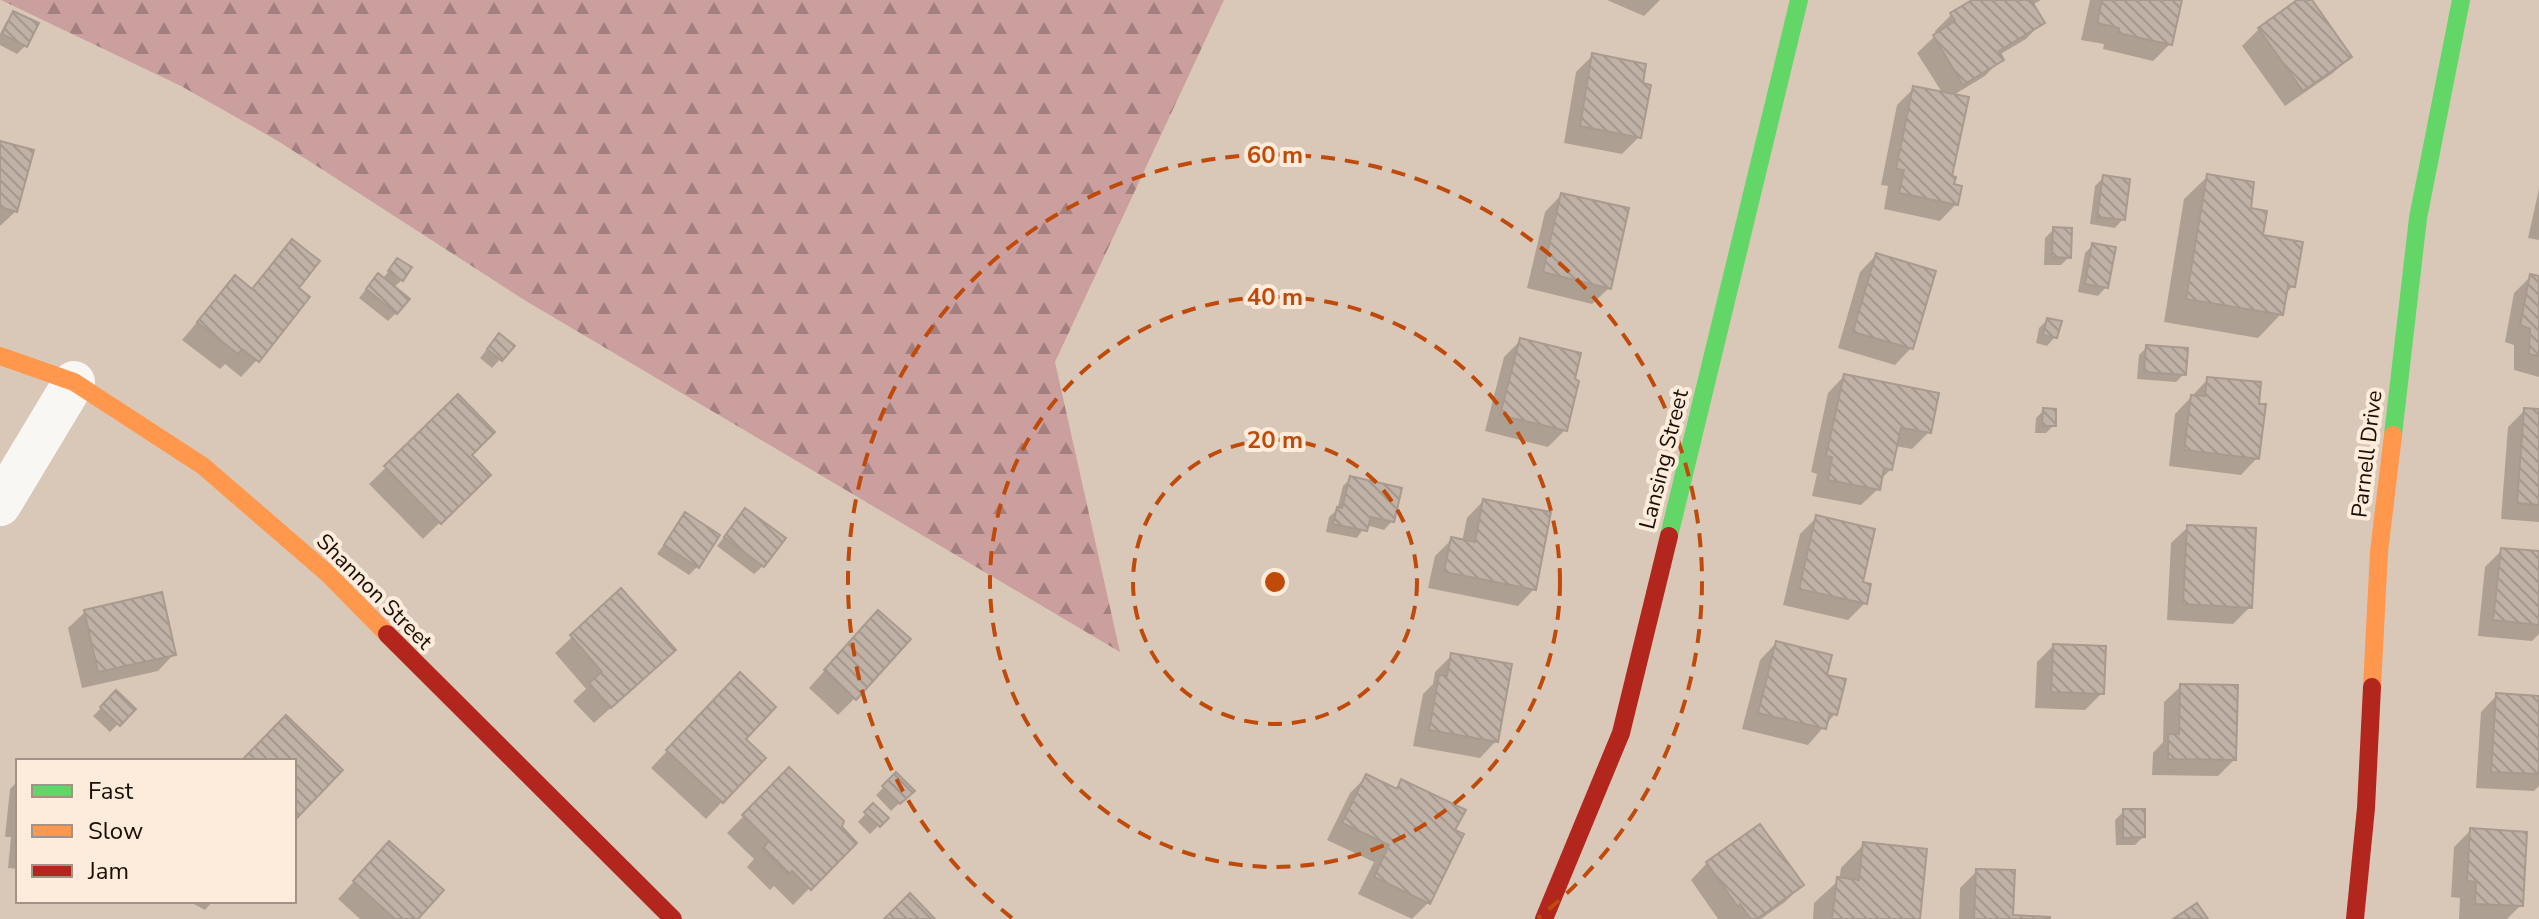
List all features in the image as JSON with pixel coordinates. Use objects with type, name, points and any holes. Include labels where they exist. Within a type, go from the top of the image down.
[{"type":"street","name":"Lansing Street","points":[[1544,919],[1621,733],[1799,0]]},
{"type":"street","name":"Parnell Drive","points":[[2355,919],[2366,808],[2379,552],[2418,218],[2461,0]]},
{"type":"street","name":"Shannon Street","points":[[0,356],[74,382],[203,466],[328,574],[673,919]]},
{"type":"street","points":[[0,505],[74,382]]},
{"type":"green space","points":[[1,0],[1224,0],[1055,362],[1120,652],[526,301],[278,141],[181,86]]},
{"type":"building","points":[[1972,0],[2031,0],[2045,23],[1999,51],[2004,60],[1963,85],[1933,35],[1955,21],[1950,13]]},
{"type":"building","points":[[2102,0],[2182,0],[2172,45],[2118,33],[2119,28],[2097,23]]},
{"type":"building","points":[[2297,0],[2312,0],[2352,57],[2303,91],[2258,28]]},
{"type":"building","points":[[13,11],[39,23],[27,47],[2,34]]},
{"type":"building","points":[[1592,53],[1646,64],[1643,83],[1651,85],[1641,138],[1580,126]]},
{"type":"building","points":[[1913,86],[1969,97],[1952,176],[1956,177],[1954,184],[1962,186],[1958,205],[1899,193],[1904,170],[1896,169]]},
{"type":"building","points":[[0,141],[34,150],[17,212],[0,207]]},
{"type":"building","points":[[2207,174],[2254,182],[2251,208],[2267,211],[2263,235],[2303,242],[2295,287],[2288,286],[2283,315],[2186,299]]},
{"type":"building","points":[[2103,175],[2130,179],[2125,220],[2097,217]]},
{"type":"building","points":[[1561,193],[1629,208],[1611,289],[1543,272]]},
{"type":"building","points":[[2053,227],[2072,228],[2071,258],[2052,257]]},
{"type":"building","points":[[292,239],[320,261],[299,288],[310,297],[259,362],[242,349],[238,354],[197,322],[235,275],[252,289]]},
{"type":"building","points":[[2092,243],[2116,247],[2108,288],[2085,284]]},
{"type":"building","points":[[1876,253],[1936,271],[1913,349],[1853,332]]},
{"type":"building","points":[[397,258],[412,267],[403,281],[388,271]]},
{"type":"building","points":[[378,273],[410,299],[397,314],[366,289]]},
{"type":"building","points":[[2530,274],[2539,276],[2539,356],[2529,354],[2530,329],[2520,325]]},
{"type":"building","points":[[2047,318],[2062,321],[2057,338],[2043,335]]},
{"type":"building","points":[[499,333],[515,346],[502,361],[487,349]]},
{"type":"building","points":[[1520,338],[1581,353],[1575,379],[1579,381],[1567,431],[1500,415]]},
{"type":"building","points":[[2146,345],[2188,348],[2186,375],[2144,372]]},
{"type":"building","points":[[1844,374],[1939,393],[1931,433],[1901,428],[1892,470],[1884,468],[1880,490],[1828,480],[1832,457],[1826,456]]},
{"type":"building","points":[[2207,377],[2261,382],[2259,404],[2266,404],[2259,459],[2184,450],[2191,395],[2205,396]]},
{"type":"building","points":[[458,394],[495,432],[472,455],[491,475],[441,524],[384,466]]},
{"type":"building","points":[[2043,408],[2056,409],[2056,426],[2042,426]]},
{"type":"building","points":[[2524,408],[2539,409],[2539,505],[2517,503]]},
{"type":"building","points":[[1350,476],[1402,488],[1394,522],[1371,517],[1367,531],[1333,524],[1337,507],[1342,508]]},
{"type":"building","points":[[1483,499],[1551,512],[1536,590],[1444,572],[1451,537],[1475,542]]},
{"type":"building","points":[[745,508],[786,538],[764,567],[724,537]]},
{"type":"building","points":[[685,512],[720,535],[699,568],[664,545]]},
{"type":"building","points":[[1816,515],[1875,529],[1863,582],[1871,584],[1867,604],[1799,589]]},
{"type":"building","points":[[2187,525],[2256,528],[2252,608],[2183,604]]},
{"type":"building","points":[[2501,548],[2539,551],[2539,625],[2493,620]]},
{"type":"building","points":[[621,588],[676,650],[611,708],[589,683],[602,672],[570,635]]},
{"type":"building","points":[[162,592],[176,655],[98,672],[84,610]]},
{"type":"building","points":[[878,610],[911,639],[856,700],[824,670]]},
{"type":"building","points":[[1776,641],[1832,655],[1827,675],[1846,679],[1837,715],[1830,713],[1826,729],[1758,713]]},
{"type":"building","points":[[2053,644],[2106,646],[2104,694],[2051,692]]},
{"type":"building","points":[[1451,653],[1512,664],[1498,742],[1429,730],[1439,675],[1447,676]]},
{"type":"building","points":[[740,672],[776,707],[746,739],[766,758],[723,803],[666,750]]},
{"type":"building","points":[[2180,684],[2238,685],[2236,760],[2168,759],[2168,734],[2179,734]]},
{"type":"building","points":[[116,690],[136,709],[120,726],[100,707]]},
{"type":"building","points":[[2496,693],[2539,696],[2539,774],[2491,772]]},
{"type":"building","points":[[286,715],[343,770],[296,819],[296,759],[243,759]]},
{"type":"building","points":[[789,767],[844,821],[842,827],[857,843],[811,890],[792,871],[788,875],[762,849],[769,841],[742,815]]},
{"type":"building","points":[[896,772],[915,791],[900,804],[882,786]]},
{"type":"building","points":[[1366,774],[1397,789],[1401,779],[1466,810],[1455,830],[1464,834],[1430,904],[1374,877],[1389,845],[1342,823]]},
{"type":"building","points":[[873,803],[889,818],[880,827],[864,812]]},
{"type":"building","points":[[2123,809],[2145,809],[2145,837],[2123,838]]},
{"type":"building","points":[[1760,824],[1804,885],[1757,919],[1751,919],[1740,904],[1738,907],[1706,862]]},
{"type":"building","points":[[2470,828],[2527,832],[2523,906],[2475,904],[2476,882],[2467,881]]},
{"type":"building","points":[[389,841],[444,890],[418,919],[395,919],[353,881]]},
{"type":"building","points":[[1863,842],[1927,849],[1920,919],[1832,919],[1837,877],[1859,880]]},
{"type":"building","points":[[1976,869],[2015,870],[2013,915],[2050,919],[1974,919]]},
{"type":"building","points":[[910,893],[935,919],[884,919]]},
{"type":"building","points":[[2197,903],[2208,919],[2173,919]]},
{"type":"traffic: fast","points":[[1669,536],[1799,0]]},
{"type":"traffic: fast","points":[[2393,435],[2418,218],[2461,0]]},
{"type":"traffic: slow","points":[[0,356],[74,382],[203,466],[328,574],[387,634]]},
{"type":"traffic: slow","points":[[2372,687],[2379,552],[2393,435]]},
{"type":"traffic: jam","points":[[1544,919],[1621,733],[1669,536]]},
{"type":"traffic: jam","points":[[387,634],[673,919]]},
{"type":"traffic: jam","points":[[2355,919],[2366,808],[2372,687]]}]
